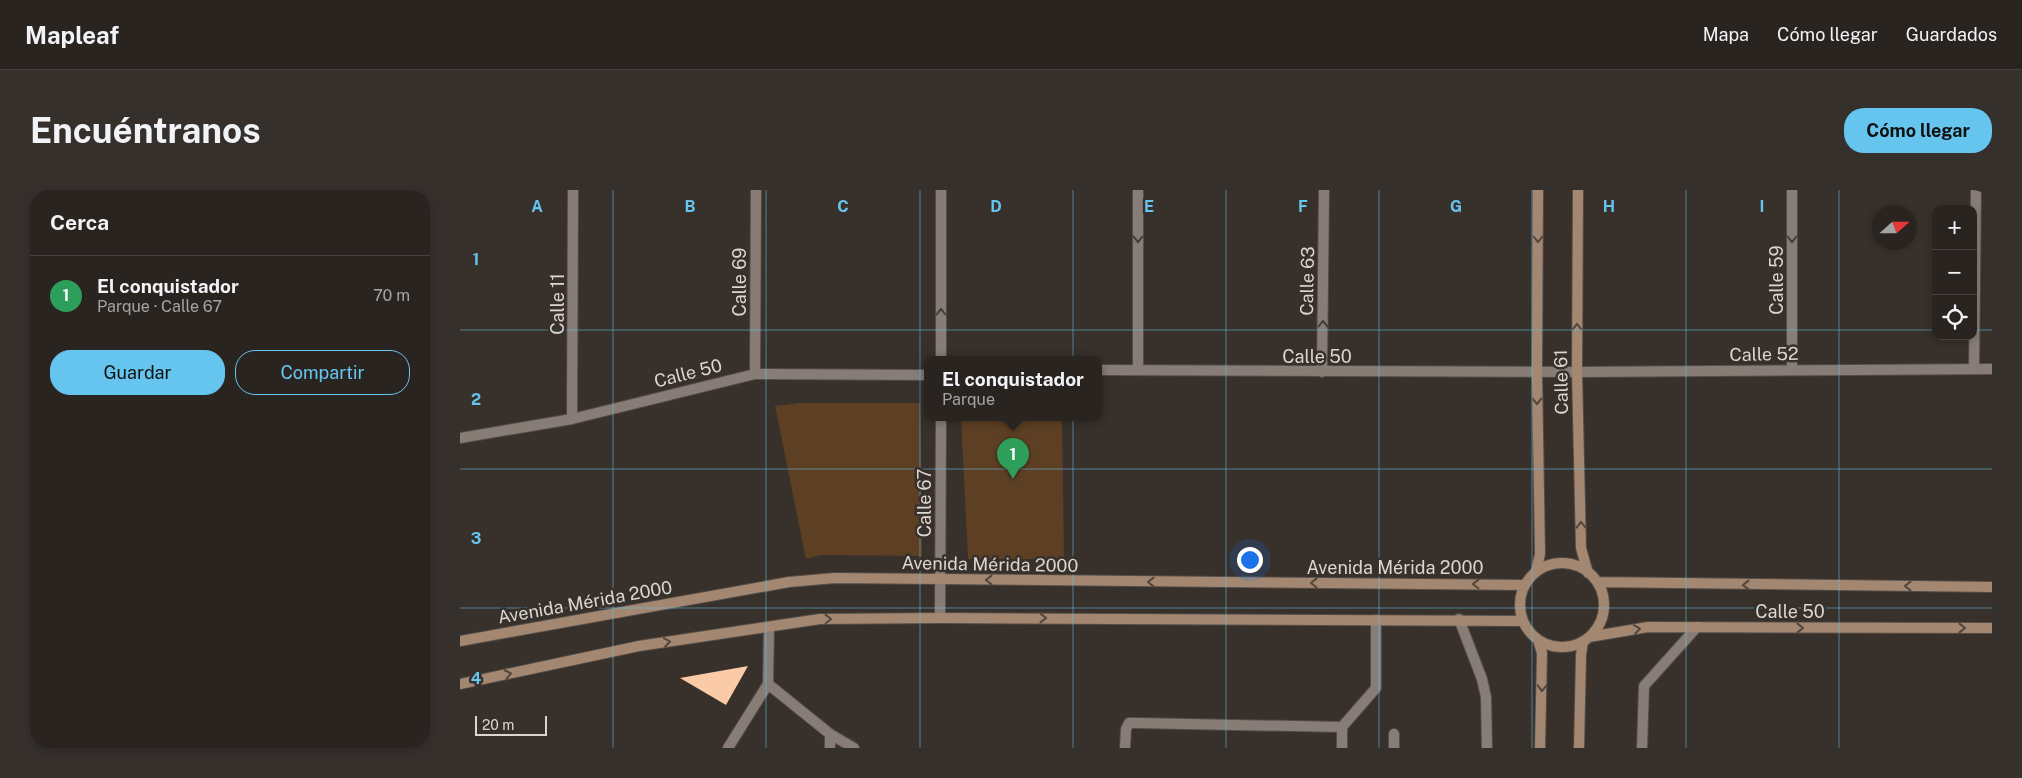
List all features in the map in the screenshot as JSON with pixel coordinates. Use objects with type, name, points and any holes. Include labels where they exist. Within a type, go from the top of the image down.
[{"type":"main road","name":"Calle 61","points":[[1536,572],[1540,554],[1537,372],[1538,190]]},
{"type":"main road","name":"Calle 61","points":[[1578,190],[1576,372],[1581,548],[1588,573]]},
{"type":"main road","points":[[1579,748],[1581,655],[1586,639],[1602,617],[1604,605],[1597,582],[1577,566],[1563,563],[1548,565],[1536,572],[1525,585],[1520,608],[1523,621],[1529,631],[1538,640],[1550,646],[1564,647],[1586,639]]},
{"type":"main road","name":"Avenida Mérida 2000","points":[[460,641],[789,582],[835,578],[1525,585]]},
{"type":"main road","name":"Calle 50","points":[[1597,582],[1992,587]]},
{"type":"main road","points":[[460,684],[639,646],[820,619],[1459,619],[1523,621]]},
{"type":"main road","name":"Calle 50","points":[[1586,639],[1648,627],[1992,628]]},
{"type":"main road","points":[[1538,640],[1542,653],[1540,748]]},
{"type":"street","name":"Calle 11","points":[[572,419],[574,190]]},
{"type":"street","name":"Calle 69","points":[[755,374],[756,190]]},
{"type":"street","points":[[940,190],[942,356]]},
{"type":"street","points":[[1138,190],[1138,369]]},
{"type":"street","name":"Calle 63","points":[[1322,372],[1324,190]]},
{"type":"street","name":"Calle 59","points":[[1792,190],[1792,370]]},
{"type":"street","points":[[1974,369],[1976,190]]},
{"type":"street","name":"Calle 52","points":[[1537,372],[1992,369]]},
{"type":"street","name":"Calle 50","points":[[1102,370],[1537,372]]},
{"type":"street","name":"Calle 50","points":[[460,438],[572,419],[755,374],[924,375]]},
{"type":"street","name":"Calle 67","points":[[940,618],[941,421]]},
{"type":"street","points":[[1459,619],[1482,679],[1486,697],[1487,748]]},
{"type":"street","points":[[1342,748],[1342,727],[1376,688],[1376,620]]},
{"type":"street","points":[[1642,748],[1644,686],[1697,627]]},
{"type":"street","points":[[728,748],[768,684],[768,628]]},
{"type":"street","points":[[768,684],[830,734],[854,748]]},
{"type":"street","points":[[1125,748],[1126,728],[1130,724],[1137,722],[1342,727]]},
{"type":"street","points":[[830,734],[830,748]]},
{"type":"street","points":[[1394,734],[1394,748]]},
{"type":"shaded area","points":[[800,403],[920,403],[922,556],[821,555],[806,559],[775,406]]},
{"type":"shaded area","points":[[961,421],[1062,421],[1064,559],[968,559]]},
{"type":"building","points":[[748,666],[726,705],[680,678]]},
{"type":"place","name":"El conquistador","points":[[1013,479]]}]
